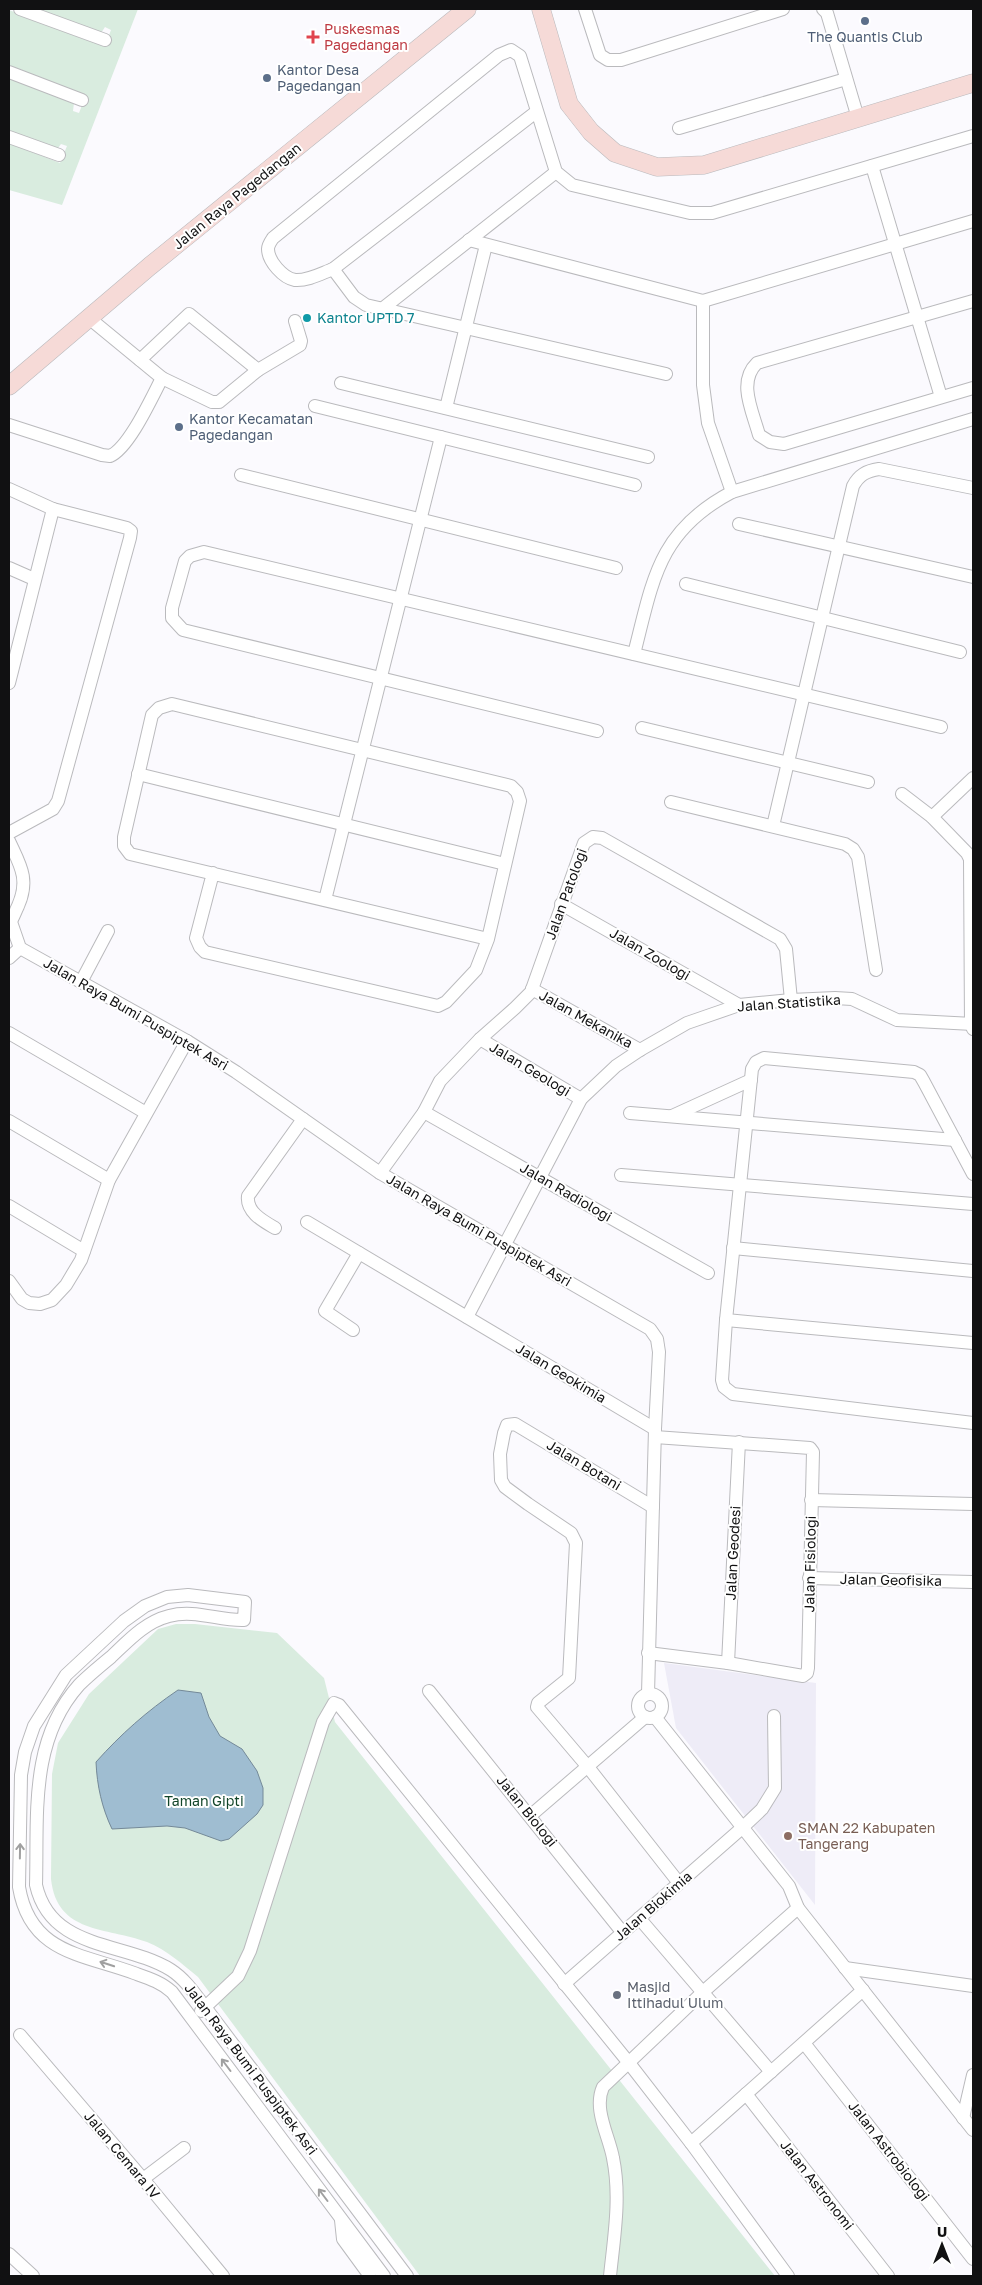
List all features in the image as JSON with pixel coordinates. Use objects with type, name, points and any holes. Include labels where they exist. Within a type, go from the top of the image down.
[{"type":"street","points":[[20,9],[104,40]]},
{"type":"street","name":"Jalan Raya Pagedangan","points":[[9,386],[158,260],[467,9]]},
{"type":"street","points":[[541,9],[569,104],[591,132],[615,153],[657,167],[704,165],[973,83]]},
{"type":"street","points":[[585,9],[600,55],[608,60],[620,60],[783,9]]},
{"type":"street","points":[[824,9],[827,13],[858,118]]},
{"type":"street","points":[[536,112],[333,269],[310,278],[294,280],[282,274],[270,258],[268,248],[273,238],[504,52],[511,50],[520,56],[556,172],[572,185],[690,213],[712,213],[973,136]]},
{"type":"street","points":[[9,72],[82,100]]},
{"type":"street","points":[[679,128],[846,79]]},
{"type":"street","points":[[9,138],[59,155]]},
{"type":"street","points":[[872,166],[941,397]]},
{"type":"street","points":[[382,309],[556,172]]},
{"type":"street","points":[[469,240],[703,301],[973,221]]},
{"type":"street","points":[[446,408],[486,245]]},
{"type":"street","points":[[333,269],[354,297],[366,305],[666,374]]},
{"type":"street","points":[[703,301],[703,385],[708,423],[732,492]]},
{"type":"street","points":[[973,301],[757,363],[750,370],[746,385],[759,435],[770,442],[784,444],[973,388]]},
{"type":"street","points":[[140,360],[189,314],[258,370]]},
{"type":"street","points":[[89,318],[162,378],[212,402],[219,402],[258,370],[300,345],[301,342],[295,321]]},
{"type":"street","points":[[9,426],[110,456],[118,450],[142,418],[162,378]]},
{"type":"street","points":[[341,383],[648,457]]},
{"type":"street","points":[[315,406],[635,485]]},
{"type":"street","points":[[634,654],[654,575],[664,555],[680,532],[696,514],[714,501],[732,492],[973,419]]},
{"type":"street","points":[[325,900],[440,437]]},
{"type":"street","points":[[773,826],[853,486],[863,473],[879,469],[973,488]]},
{"type":"street","points":[[241,476],[616,568]]},
{"type":"street","points":[[9,489],[53,509],[127,528],[131,531],[58,801],[53,808],[9,833]]},
{"type":"street","points":[[9,683],[53,509]]},
{"type":"street","points":[[739,524],[973,577]]},
{"type":"street","points":[[597,731],[183,630],[172,618],[172,608],[185,561],[190,556],[204,552],[941,726]]},
{"type":"street","points":[[9,568],[34,579]]},
{"type":"street","points":[[686,584],[960,652]]},
{"type":"street","points":[[9,638],[22,632]]},
{"type":"street","points":[[213,873],[196,938],[200,947],[205,952],[438,1006],[446,1002],[476,970],[488,938],[520,801],[515,788],[172,704],[160,708],[152,715],[124,837],[124,846],[130,854],[213,873],[488,938]]},
{"type":"street","points":[[642,728],[868,782]]},
{"type":"street","points":[[138,774],[505,864]]},
{"type":"street","points":[[932,817],[973,778]]},
{"type":"street","points":[[902,794],[932,817],[967,853],[970,859],[972,1025]]},
{"type":"street","points":[[671,802],[845,844],[853,849],[858,857],[876,970]]},
{"type":"street","name":"Jalan Patologi","points":[[380,1173],[424,1112],[440,1081],[532,989],[584,843],[592,837],[602,838],[780,939],[786,949],[791,1000]]},
{"type":"street","points":[[9,841],[23,873],[24,882],[23,895],[10,923],[20,948],[9,958]]},
{"type":"street","name":"Jalan Zoologi","points":[[561,904],[738,1004]]},
{"type":"street","points":[[80,982],[108,932]]},
{"type":"street","name":"Jalan Raya Bumi Puspiptek Asri","points":[[20,948],[187,1042],[236,1072],[380,1173],[506,1244],[650,1329],[657,1339],[659,1352],[648,1694],[641,1698],[638,1706],[650,1717]]},
{"type":"street","name":"Jalan Mekanika","points":[[532,989],[640,1050]]},
{"type":"street","name":"Jalan Statistika","points":[[506,1244],[581,1099],[616,1066],[686,1024],[738,1004],[835,998],[852,999],[897,1020],[972,1025]]},
{"type":"street","points":[[9,1033],[146,1114]]},
{"type":"street","name":"Jalan Geologi","points":[[480,1039],[581,1099]]},
{"type":"street","points":[[9,1281],[22,1299],[29,1303],[40,1304],[52,1300],[66,1285],[81,1260],[108,1180],[187,1042]]},
{"type":"street","points":[[973,1174],[920,1075],[914,1072],[764,1058],[756,1062],[751,1080],[733,1248],[722,1380],[724,1387],[733,1394],[973,1423]]},
{"type":"street","points":[[671,1117],[751,1080]]},
{"type":"street","name":"Jalan Radiologi","points":[[424,1112],[708,1273]]},
{"type":"street","points":[[630,1114],[955,1140]]},
{"type":"street","points":[[275,1228],[251,1210],[248,1206],[248,1196],[303,1119]]},
{"type":"street","points":[[9,1121],[108,1180]]},
{"type":"street","points":[[621,1175],[973,1204]]},
{"type":"street","points":[[9,1206],[84,1250]]},
{"type":"street","name":"Jalan Geokimia","points":[[307,1222],[467,1317],[655,1433]]},
{"type":"street","points":[[467,1317],[506,1244]]},
{"type":"street","points":[[733,1248],[973,1271]]},
{"type":"street","points":[[353,1330],[325,1311],[359,1253]]},
{"type":"street","points":[[726,1320],[973,1343]]},
{"type":"street","name":"Jalan Botani","points":[[588,1767],[537,1706],[567,1681],[570,1673],[576,1542],[571,1533],[505,1487],[501,1480],[500,1454],[507,1425],[515,1424],[653,1507]]},
{"type":"street","name":"Jalan Fisiologi","points":[[648,1653],[728,1663],[796,1676],[806,1675],[808,1668],[811,1500],[814,1457],[810,1448],[655,1433]]},
{"type":"street","name":"Jalan Geodesi","points":[[728,1663],[739,1442]]},
{"type":"street","points":[[811,1500],[973,1504]]},
{"type":"street","name":"Jalan Geofisika","points":[[809,1578],[973,1582]]},
{"type":"street","name":"Jalan Raya Bumi Puspiptek Asri","points":[[384,2276],[172,1992],[165,1986],[63,1949],[44,1938],[31,1922],[22,1905],[19,1887],[21,1775],[25,1752],[34,1726],[66,1676],[124,1621],[146,1606],[167,1597],[188,1595],[245,1602],[244,1620],[188,1613],[152,1622],[80,1685],[63,1707],[50,1732],[38,1778],[36,1885],[40,1902],[48,1914],[68,1932],[157,1963],[180,1976],[407,2276]]},
{"type":"street","name":"Jalan Biologi","points":[[430,1691],[623,1932]]},
{"type":"street","points":[[530,1816],[650,1717],[660,1712],[662,1706],[660,1699],[648,1694]]},
{"type":"street","points":[[192,2020],[238,1976],[250,1950],[323,1722],[334,1703],[340,1705],[629,2063],[691,2143],[788,2276]]},
{"type":"street","name":"Jalan Biokimia","points":[[564,1984],[762,1809],[775,1788],[774,1716]]},
{"type":"street","points":[[650,1717],[789,1886],[798,1908],[973,2130]]},
{"type":"street","points":[[588,1767],[679,1883]]},
{"type":"street","points":[[610,2276],[616,2188],[613,2158],[599,2106],[600,2093],[603,2087],[703,1992],[798,1908]]},
{"type":"street","points":[[639,1918],[772,2072]]},
{"type":"street","points":[[845,1968],[973,1986]]},
{"type":"street","points":[[691,2143],[863,1990]]},
{"type":"street","name":"Jalan Cemara IV","points":[[20,2035],[223,2276]]},
{"type":"street","name":"Jalan Astrobiologi","points":[[804,2043],[973,2259]]},
{"type":"street","points":[[963,2118],[973,2075]]},
{"type":"street","name":"Jalan Astronomi","points":[[746,2094],[888,2276]]},
{"type":"street","points":[[143,2179],[184,2148]]},
{"type":"street","points":[[340,2219],[343,2239],[370,2276]]},
{"type":"street","points":[[9,2254],[33,2276]]},
{"type":"shaded area","name":"SMAN 22 Kabupaten Tangerang","points":[[664,1663],[816,1683],[815,1905],[676,1728]]},
{"type":"green space","points":[[35,9],[138,9],[62,205],[9,190],[9,143],[60,163],[67,146],[61,144],[58,148],[9,132],[9,78],[74,103],[73,111],[79,113],[86,95],[9,66],[9,10],[105,46],[111,30],[105,27],[101,33]]},
{"type":"green space","name":"Taman Gipti","points":[[176,1624],[195,1624],[277,1633],[324,1678],[335,1722],[775,2276],[420,2276],[198,1977],[154,1945],[131,1937],[86,1926],[73,1919],[63,1910],[55,1897],[51,1879],[52,1774],[58,1743],[89,1694],[158,1629]]},
{"type":"water","points":[[178,1690],[201,1693],[209,1717],[220,1736],[242,1749],[257,1771],[263,1788],[263,1805],[257,1814],[229,1839],[221,1841],[185,1828],[167,1826],[112,1829],[105,1813],[99,1788],[96,1762],[135,1723]]},
{"type":"place","name":"The Quantis Club","points":[[865,21]]},
{"type":"place","name":"Puskesmas Pagedangan","points":[[313,37]]},
{"type":"place","name":"Kantor Desa Pagedangan","points":[[267,78]]},
{"type":"place","name":"Kantor UPTD 7","points":[[307,318]]},
{"type":"place","name":"Kantor Kecamatan Pagedangan","points":[[179,427]]},
{"type":"place","name":"SMAN 22 Kabupaten Tangerang","points":[[788,1836]]},
{"type":"place","name":"Masjid Ittihadul Ulum","points":[[617,1995]]}]
